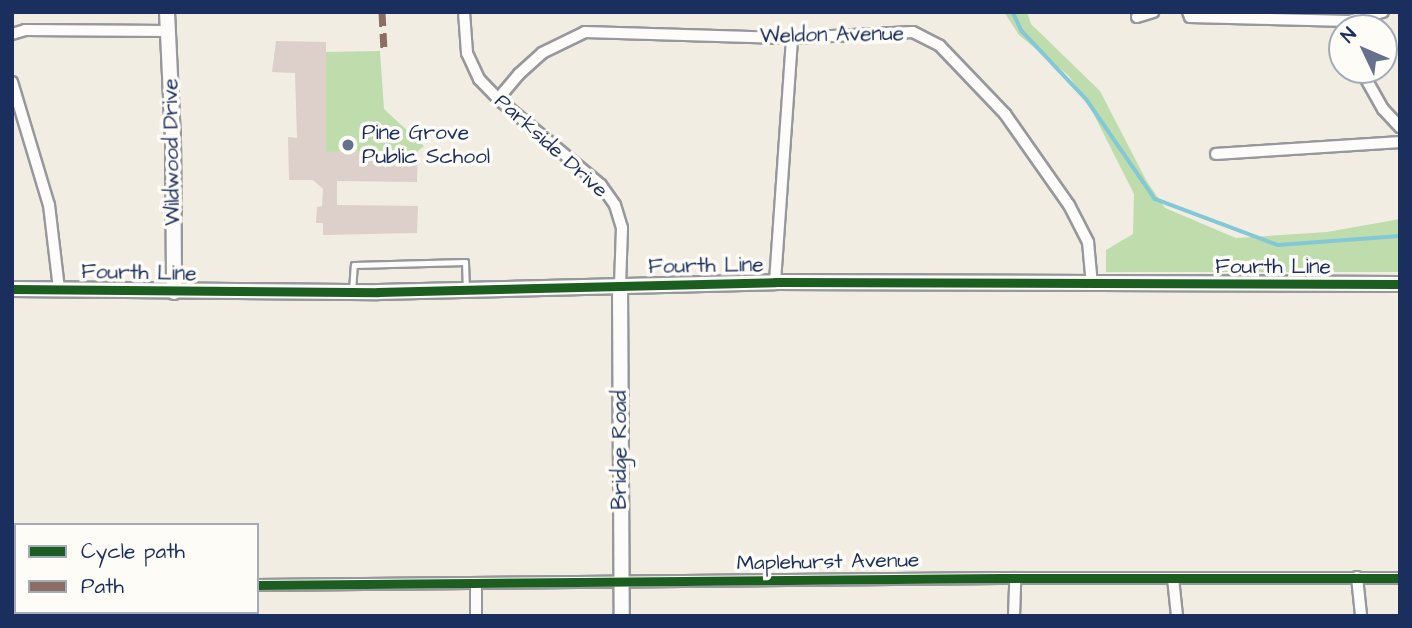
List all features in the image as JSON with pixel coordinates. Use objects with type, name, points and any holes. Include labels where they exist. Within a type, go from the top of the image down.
[{"type":"street","name":"Wildwood Drive","points":[[167,12],[173,137],[174,292]]},
{"type":"street","name":"Parkside Drive","points":[[464,12],[467,53],[479,79],[498,99],[601,185],[615,205],[622,229],[620,285]]},
{"type":"street","points":[[1137,17],[1153,12]]},
{"type":"street","points":[[1188,12],[1190,17],[1328,24]]},
{"type":"street","points":[[12,34],[25,30],[168,31]]},
{"type":"street","name":"Weldon Avenue","points":[[498,99],[542,53],[585,32],[792,38],[913,33],[940,46],[1005,114],[1069,205],[1088,242],[1092,285]]},
{"type":"street","points":[[775,282],[792,38]]},
{"type":"street","points":[[12,82],[49,205],[59,289]]},
{"type":"street","points":[[1369,84],[1383,109],[1400,127]]},
{"type":"street","points":[[1216,154],[1400,142]]},
{"type":"street","name":"Fourth Line","points":[[12,289],[352,292],[775,282],[1400,284]]},
{"type":"street","name":"Bridge Road","points":[[620,285],[622,616]]},
{"type":"street","points":[[1357,577],[1361,616]]},
{"type":"street","points":[[1014,616],[1015,578]]},
{"type":"street","name":"Maplehurst Avenue","points":[[259,585],[1015,578],[1400,579]]},
{"type":"street","points":[[1173,578],[1177,616]]},
{"type":"street","points":[[476,584],[477,616]]},
{"type":"lane","points":[[352,292],[354,265],[465,262],[466,289]]},
{"type":"green space","points":[[1004,12],[1027,12],[1031,24],[1100,91],[1146,180],[1165,208],[1236,238],[1327,232],[1400,219],[1400,272],[1106,272],[1106,250],[1133,234],[1134,194],[1092,111],[1069,76],[1019,35]]},
{"type":"green space","points":[[380,51],[384,109],[424,146],[418,151],[326,152],[326,52]]},
{"type":"building","name":"Pine Grove Public School","points":[[276,41],[326,42],[326,152],[418,151],[417,182],[337,181],[337,205],[418,206],[417,233],[323,235],[323,223],[316,223],[317,207],[322,206],[323,189],[313,180],[289,180],[288,137],[297,138],[295,73],[272,72]]},
{"type":"waterway","points":[[1013,12],[1022,31],[1087,100],[1155,199],[1278,245],[1400,236]]},
{"type":"marked path","points":[[382,12],[384,50]]},
{"type":"cycle path","points":[[12,289],[378,292],[775,282],[1400,284]]},
{"type":"cycle path","points":[[259,585],[1000,578],[1400,578]]},
{"type":"place","name":"Pine Grove Public School","points":[[348,145]]}]
